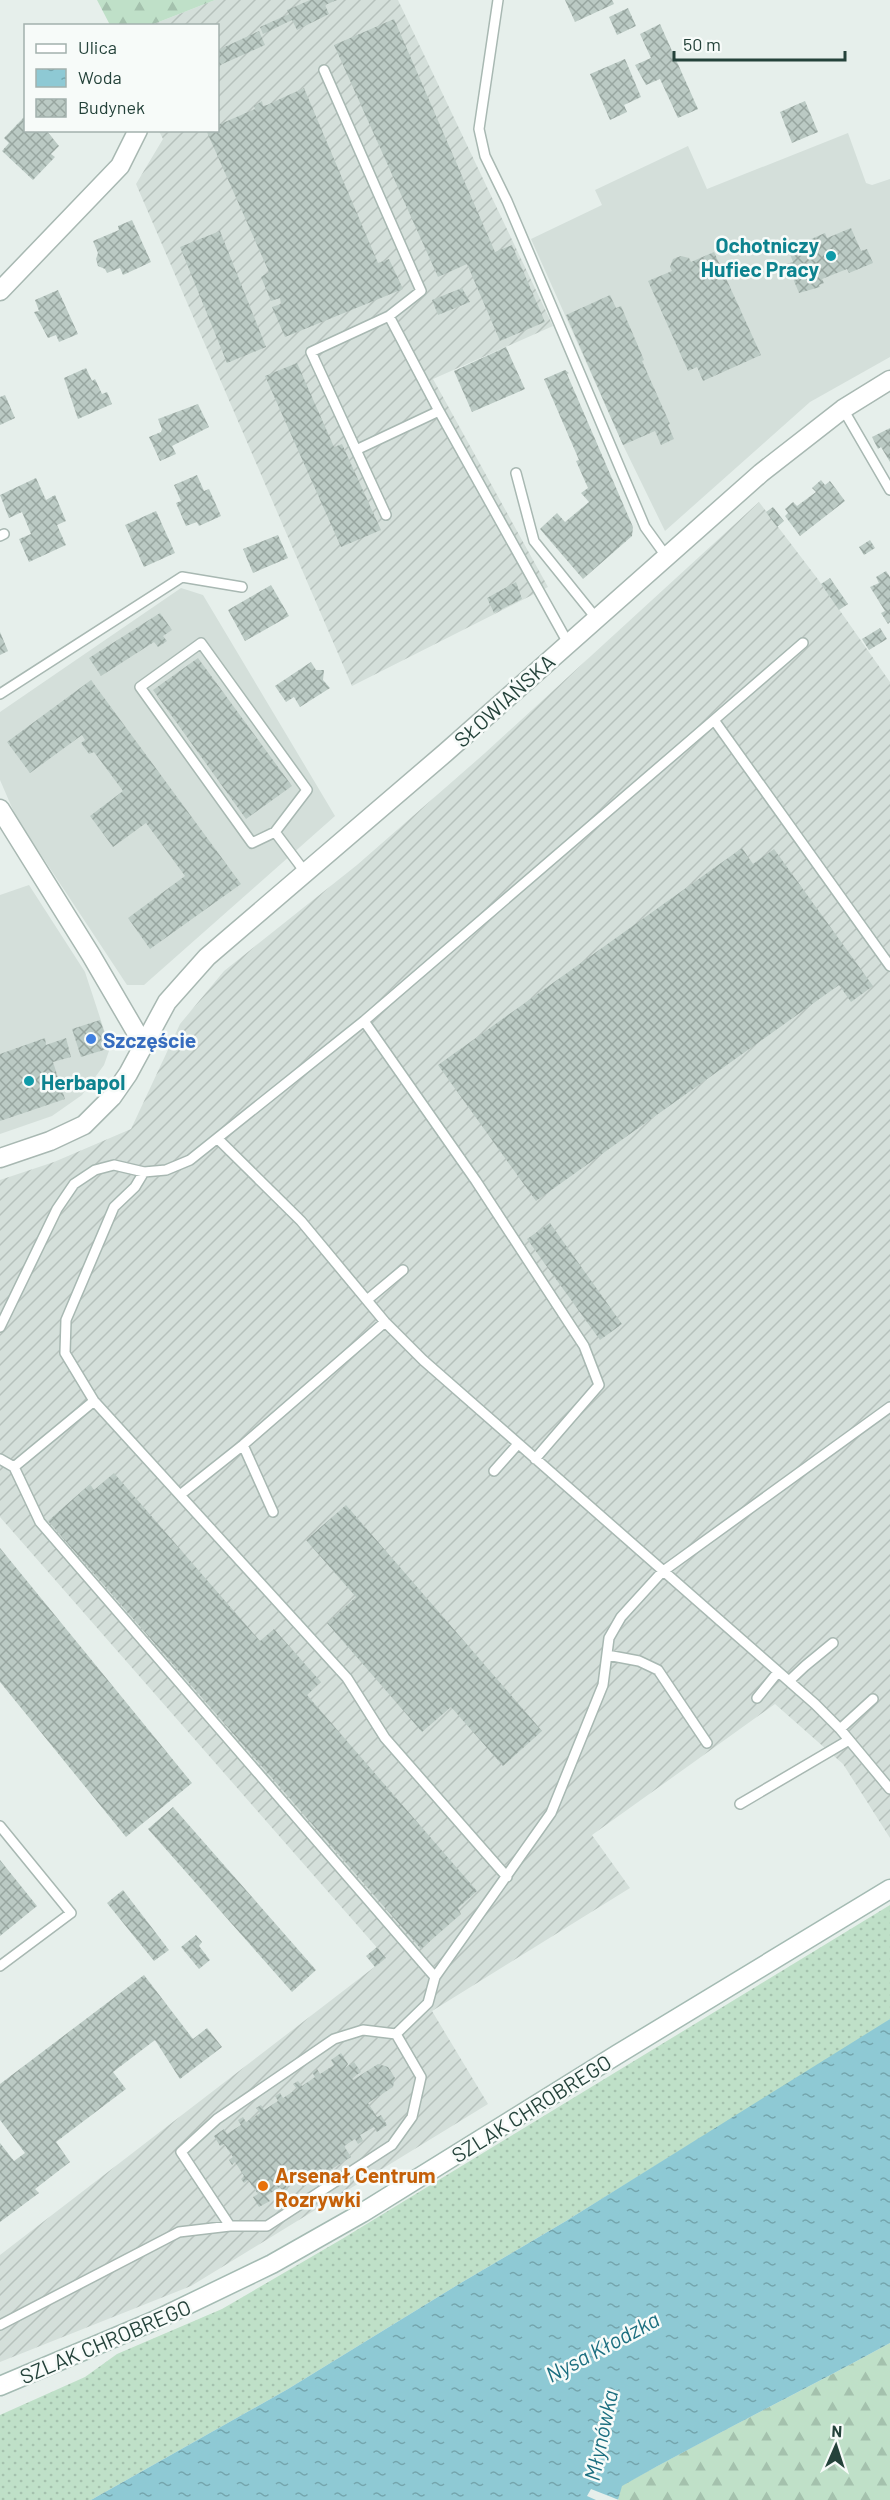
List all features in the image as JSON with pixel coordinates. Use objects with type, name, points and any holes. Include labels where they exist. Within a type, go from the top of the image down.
[{"type":"street","points":[[0,291],[120,166],[137,132]]},
{"type":"street","name":"SŁOWIAŃSKA","points":[[0,1158],[50,1141],[84,1125],[112,1097],[128,1074],[167,1002],[196,969],[305,872],[445,753],[761,473],[843,409],[890,380]]},
{"type":"street","points":[[0,809],[91,955],[143,1044]]},
{"type":"street","name":"SZLAK CHROBREGO","points":[[0,2386],[166,2316],[272,2264],[362,2213],[890,1889]]},
{"type":"lane","points":[[498,0],[479,129],[485,156],[507,201],[645,527],[666,556]]},
{"type":"lane","points":[[324,70],[421,291],[389,316],[311,352],[386,515]]},
{"type":"lane","points":[[389,316],[568,643]]},
{"type":"lane","points":[[843,409],[890,490]]},
{"type":"lane","points":[[356,450],[439,411]]},
{"type":"lane","points":[[516,473],[534,541],[596,618]]},
{"type":"lane","points":[[0,694],[182,577],[242,587]]},
{"type":"lane","points":[[201,643],[307,790],[275,832],[252,843],[140,687],[201,643]]},
{"type":"lane","points":[[0,1327],[57,1209],[74,1184],[95,1170],[114,1165],[144,1172],[166,1170],[190,1160],[364,1021],[803,643]]},
{"type":"lane","points":[[714,720],[890,966]]},
{"type":"lane","points":[[275,832],[305,872]]},
{"type":"lane","points":[[364,1021],[476,1180],[584,1346],[599,1385],[535,1459]]},
{"type":"lane","points":[[218,1139],[301,1221],[385,1322],[662,1572],[789,1681],[840,1729],[890,1790]]},
{"type":"lane","points":[[144,1172],[135,1187],[114,1208],[66,1320],[66,1353],[94,1401],[347,1677],[385,1738],[507,1877]]},
{"type":"lane","points":[[366,1300],[404,1270]]},
{"type":"lane","points":[[180,1495],[243,1445],[385,1322]]},
{"type":"lane","points":[[14,1467],[94,1401]]},
{"type":"lane","points":[[396,2034],[428,2003],[435,1977],[551,1813],[603,1685],[609,1638],[621,1617],[662,1572],[890,1407]]},
{"type":"lane","points":[[494,1471],[518,1444]]},
{"type":"lane","points":[[243,1445],[273,1512]]},
{"type":"lane","points":[[0,1460],[14,1467],[40,1522],[435,1977]]},
{"type":"lane","points":[[789,1681],[833,1643]]},
{"type":"lane","points":[[607,1655],[639,1661],[658,1670],[707,1743]]},
{"type":"lane","points":[[757,1698],[778,1672]]},
{"type":"lane","points":[[840,1729],[873,1699]]},
{"type":"lane","points":[[740,1804],[849,1740]]},
{"type":"lane","points":[[0,1826],[71,1913],[0,1966]]},
{"type":"lane","points":[[230,2226],[181,2152],[217,2119],[334,2039],[363,2030],[396,2034]]},
{"type":"lane","points":[[0,2325],[179,2232],[230,2226],[267,2226],[392,2145],[412,2117],[421,2077],[396,2034]]},
{"type":"shaded area","points":[[215,0],[398,0],[553,326],[433,379],[548,587],[352,686],[136,184],[163,139],[160,132],[219,132],[219,24],[154,24]]},
{"type":"shaded area","points":[[848,133],[866,183],[872,185],[890,179],[890,357],[810,402],[665,531],[623,445],[531,239],[602,205],[595,190],[688,146],[707,189]]},
{"type":"shaded area","points":[[759,502],[817,578],[890,682],[890,1838],[843,1764],[775,1704],[592,1835],[630,1888],[432,2011],[488,2104],[191,2286],[0,2362],[0,2255],[386,1958],[0,1517],[0,1180],[54,1162],[131,1129],[180,1024],[224,971],[357,865],[485,753]]},
{"type":"shaded area","points":[[181,588],[203,595],[335,816],[144,985],[127,985],[16,817],[0,780],[0,712]]},
{"type":"shaded area","points":[[29,885],[85,972],[110,1048],[104,1065],[82,1095],[52,1116],[0,1134],[0,895]]},
{"type":"green space","points":[[97,0],[215,0],[154,24],[109,24]]},
{"type":"green space","points":[[890,1905],[890,2019],[878,2028],[288,2389],[91,2500],[0,2500],[0,2415],[85,2377],[117,2354],[222,2309],[342,2239]]},
{"type":"green space","points":[[890,2343],[890,2500],[618,2500],[621,2486]]},
{"type":"water","points":[[890,2019],[890,2343],[622,2486],[618,2500],[91,2500],[288,2389],[566,2221]]},
{"type":"pier","points":[[591,2489],[619,2500],[596,2500],[587,2496]]},
{"type":"building","points":[[310,0],[337,0],[325,5],[329,14],[297,30],[292,20],[263,34],[260,27],[289,14],[287,10]]},
{"type":"building","points":[[565,0],[612,0],[614,4],[575,22]]},
{"type":"building","points":[[628,8],[636,26],[617,35],[609,17]]},
{"type":"building","points":[[394,19],[495,252],[512,245],[545,322],[500,341],[467,264],[438,277],[334,45]]},
{"type":"building","points":[[660,24],[698,109],[678,118],[660,79],[646,85],[635,65],[651,58],[640,34]]},
{"type":"building","points":[[259,31],[265,45],[219,66],[219,50]]},
{"type":"building","points":[[625,59],[641,97],[624,105],[627,112],[610,120],[590,74]]},
{"type":"building","points":[[304,88],[378,263],[389,259],[403,289],[285,337],[272,307],[281,304],[280,298],[271,301],[261,277],[269,272],[207,132],[219,132],[219,125],[255,109],[254,106],[262,101],[263,106]]},
{"type":"building","points":[[805,101],[818,132],[792,143],[780,112]]},
{"type":"building","points":[[24,117],[24,132],[48,132],[59,146],[51,154],[55,157],[33,180],[2,151],[9,143],[4,138]]},
{"type":"building","points":[[132,220],[151,262],[123,275],[120,268],[107,273],[105,269],[98,266],[96,259],[98,253],[93,241],[119,230],[118,226]]},
{"type":"building","name":"Ochotniczy Hufiec Pracy","points":[[851,228],[861,251],[867,249],[873,263],[849,273],[847,269],[822,279],[824,283],[819,285],[820,287],[799,293],[787,264],[793,262],[788,249],[825,233],[827,238]]},
{"type":"building","points":[[220,231],[266,347],[227,363],[180,247]]},
{"type":"building","points":[[714,252],[761,355],[703,381],[697,367],[688,371],[648,281],[672,271],[670,267],[673,259],[681,256],[689,258],[691,262]]},
{"type":"building","points":[[462,288],[470,302],[438,315],[432,300]]},
{"type":"building","points":[[58,290],[78,334],[59,342],[56,335],[48,338],[34,312],[39,311],[35,300]]},
{"type":"building","points":[[610,295],[616,308],[621,306],[670,424],[668,425],[674,439],[661,445],[655,431],[623,445],[566,315]]},
{"type":"building","points":[[506,347],[525,389],[472,412],[454,371]]},
{"type":"building","points":[[297,363],[334,447],[342,444],[381,530],[341,547],[265,376]]},
{"type":"building","points":[[86,368],[92,381],[95,379],[102,394],[107,392],[112,404],[78,419],[64,378]]},
{"type":"building","points":[[565,370],[569,373],[567,374],[633,527],[632,536],[583,579],[540,529],[557,513],[565,522],[589,502],[581,493],[588,488],[576,461],[579,460],[544,379]]},
{"type":"building","points":[[5,395],[15,418],[0,425],[0,397]]},
{"type":"building","points":[[198,404],[209,427],[172,446],[176,454],[160,461],[149,437],[161,432],[158,419]]},
{"type":"building","points":[[890,428],[890,462],[881,447],[878,449],[872,437]]},
{"type":"building","points":[[197,475],[204,491],[209,489],[221,516],[199,526],[197,522],[186,526],[176,503],[181,501],[174,485]]},
{"type":"building","points":[[36,478],[46,500],[55,495],[66,521],[57,525],[66,545],[29,562],[19,539],[31,534],[22,512],[9,518],[0,495]]},
{"type":"building","points":[[821,480],[825,485],[830,481],[845,501],[800,536],[785,516],[788,513],[785,509],[793,502],[797,506],[816,492],[812,488]]},
{"type":"building","points":[[773,507],[784,521],[777,527],[766,512]]},
{"type":"building","points":[[156,511],[175,553],[144,567],[125,525]]},
{"type":"building","points":[[278,535],[288,558],[253,573],[243,549]]},
{"type":"building","points":[[870,540],[875,548],[864,555],[859,547]]},
{"type":"building","points":[[886,571],[890,577],[890,622],[888,624],[881,613],[885,611],[870,587],[879,583],[876,577]]},
{"type":"building","points":[[830,578],[848,604],[839,610],[821,584]]},
{"type":"building","points":[[516,582],[522,599],[494,613],[487,598]]},
{"type":"building","points":[[271,585],[289,616],[245,641],[228,610]]},
{"type":"building","points":[[160,613],[172,630],[163,636],[167,641],[158,647],[154,642],[101,676],[89,658]]},
{"type":"building","points":[[880,628],[887,639],[869,650],[862,639]]},
{"type":"building","points":[[0,632],[8,651],[0,655]]},
{"type":"building","points":[[198,658],[292,786],[246,819],[153,690]]},
{"type":"building","points":[[311,662],[316,670],[324,670],[323,680],[330,688],[300,707],[294,697],[286,702],[275,686]]},
{"type":"building","points":[[91,680],[241,884],[150,949],[128,918],[185,876],[146,823],[113,847],[90,816],[123,791],[94,752],[89,754],[81,743],[85,740],[82,735],[30,773],[7,742]]},
{"type":"building","points":[[742,848],[753,864],[774,849],[873,986],[851,1002],[839,985],[536,1201],[438,1065]]},
{"type":"building","name":"Szczęście","points":[[100,1020],[110,1048],[81,1057],[72,1029]]},
{"type":"building","name":"Herbapol","points":[[45,1038],[46,1045],[66,1038],[71,1057],[53,1062],[65,1099],[0,1121],[0,1054]]},
{"type":"building","points":[[550,1223],[622,1324],[600,1340],[527,1239]]},
{"type":"building","points":[[114,1473],[260,1641],[274,1629],[321,1682],[307,1695],[477,1891],[458,1908],[461,1914],[421,1949],[48,1521],[90,1484],[94,1490]]},
{"type":"building","points":[[346,1505],[542,1731],[503,1766],[451,1707],[422,1732],[327,1623],[356,1597],[306,1540]]},
{"type":"building","points":[[0,1548],[192,1783],[126,1837],[0,1682]]},
{"type":"building","points":[[173,1807],[316,1970],[292,1992],[148,1829]]},
{"type":"building","points":[[0,1860],[37,1906],[0,1936]]},
{"type":"building","points":[[123,1890],[169,1950],[154,1961],[107,1903]]},
{"type":"building","points":[[196,1935],[202,1942],[199,1946],[210,1960],[199,1969],[181,1947]]},
{"type":"building","points":[[377,1947],[386,1958],[375,1967],[366,1956]]},
{"type":"building","points":[[144,1975],[193,2039],[207,2028],[222,2047],[180,2079],[155,2040],[113,2072],[126,2089],[56,2142],[70,2162],[35,2189],[39,2193],[0,2222],[0,2143],[14,2161],[25,2153],[0,2120],[0,2084]]},
{"type":"building","points":[[341,2053],[348,2064],[345,2068],[354,2062],[361,2072],[352,2078],[353,2080],[378,2064],[388,2067],[395,2078],[393,2087],[368,2103],[377,2117],[381,2115],[387,2125],[377,2132],[374,2127],[360,2135],[363,2141],[358,2144],[355,2139],[344,2146],[351,2157],[303,2187],[296,2177],[285,2184],[288,2189],[283,2192],[280,2187],[266,2196],[270,2201],[259,2207],[253,2197],[258,2194],[248,2180],[244,2183],[241,2179],[244,2176],[235,2162],[232,2165],[229,2160],[233,2157],[224,2144],[220,2146],[214,2136],[224,2129],[227,2134],[241,2125],[238,2120],[243,2117],[246,2122],[260,2113],[256,2108],[261,2105],[264,2110],[278,2101],[275,2096],[280,2093],[283,2098],[297,2089],[293,2084],[298,2081],[302,2086],[315,2077],[312,2072],[317,2069],[320,2074],[334,2065],[331,2060]]},
{"type":"place","name":"Ochotniczy Hufiec Pracy","points":[[831,256]]},
{"type":"place","name":"Szczęście","points":[[91,1039]]},
{"type":"place","name":"Herbapol","points":[[29,1081]]},
{"type":"place","name":"Arsenał Centrum Rozrywki","points":[[263,2186]]},
{"type":"water label","name":"Nysa Kłodzka","points":[[602,2346]]},
{"type":"water label","name":"Młynówka","points":[[600,2435]]}]
